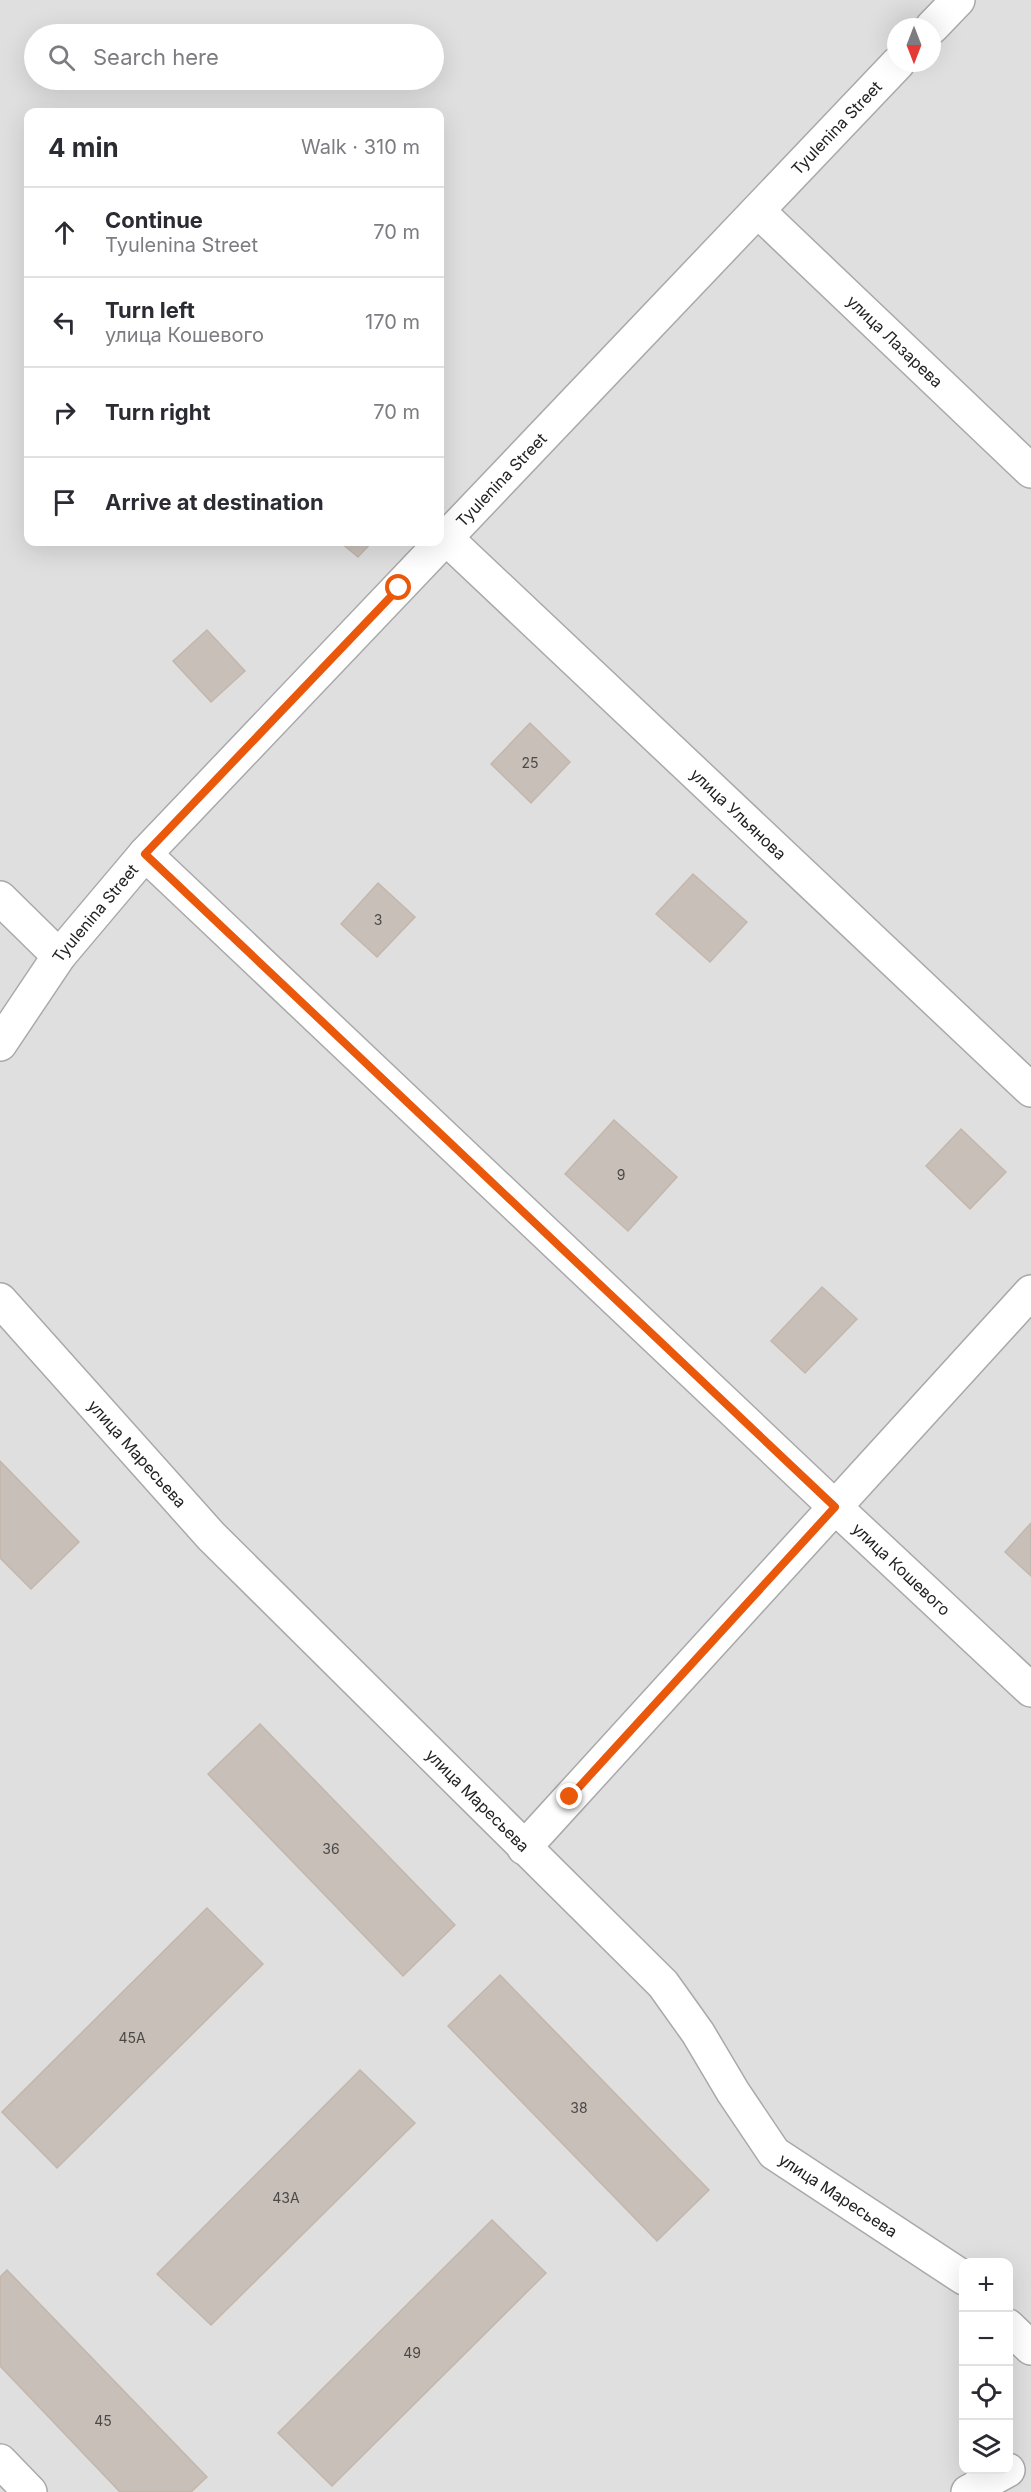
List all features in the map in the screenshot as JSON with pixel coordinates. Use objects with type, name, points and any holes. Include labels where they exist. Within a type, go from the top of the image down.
[{"type":"street","points":[[941,18],[958,0]]},
{"type":"street","name":"Tyulenina Street","points":[[446,538],[889,72]]},
{"type":"street","name":"улица Лазарева","points":[[758,211],[1031,471]]},
{"type":"street","name":"улица Ульянова","points":[[446,538],[1031,1090]]},
{"type":"street","name":"Tyulenina Street","points":[[0,1044],[59,956],[145,854],[438,546]]},
{"type":"street","name":"улица Кошевого","points":[[145,854],[1031,1690]]},
{"type":"street","points":[[0,898],[59,956]]},
{"type":"street","points":[[524,1848],[1031,1292]]},
{"type":"street","name":"улица Маресьева","points":[[0,1300],[211,1536],[663,1984],[698,2033],[733,2092],[774,2153],[959,2275]]},
{"type":"street","points":[[1013,2331],[1031,2348]]},
{"type":"street","points":[[1013,2467],[1031,2458]]},
{"type":"street","points":[[0,2461],[30,2492]]},
{"type":"street","points":[[968,2492],[999,2474]]},
{"type":"shaded area","points":[[0,0],[1031,0],[1031,2492],[0,2492]]},
{"type":"building","points":[[345,546],[368,546],[358,557]]},
{"type":"building","points":[[207,630],[245,671],[211,702],[173,661]]},
{"type":"building","points":[[530,723],[570,762],[531,803],[491,764]]},
{"type":"building","points":[[693,874],[747,922],[710,962],[656,914]]},
{"type":"building","points":[[378,883],[415,917],[377,957],[341,924]]},
{"type":"building","points":[[614,1120],[677,1177],[628,1231],[565,1174]]},
{"type":"building","points":[[961,1129],[1006,1172],[970,1209],[926,1166]]},
{"type":"building","points":[[822,1287],[857,1319],[805,1373],[771,1341]]},
{"type":"building","points":[[0,1461],[79,1542],[31,1589],[0,1558]]},
{"type":"building","points":[[1031,1523],[1031,1576],[1005,1552]]},
{"type":"building","points":[[260,1724],[455,1925],[403,1976],[208,1774]]},
{"type":"building","points":[[207,1908],[263,1964],[57,2168],[2,2112]]},
{"type":"building","points":[[500,1975],[709,2190],[657,2241],[448,2026]]},
{"type":"building","points":[[360,2070],[415,2123],[211,2325],[157,2274]]},
{"type":"building","points":[[492,2220],[546,2273],[332,2486],[278,2433]]},
{"type":"building","points":[[7,2270],[207,2477],[191,2492],[120,2492],[0,2366],[0,2277]]},
{"type":"route","points":[[399,588],[145,854],[835,1507],[570,1797]]}]
